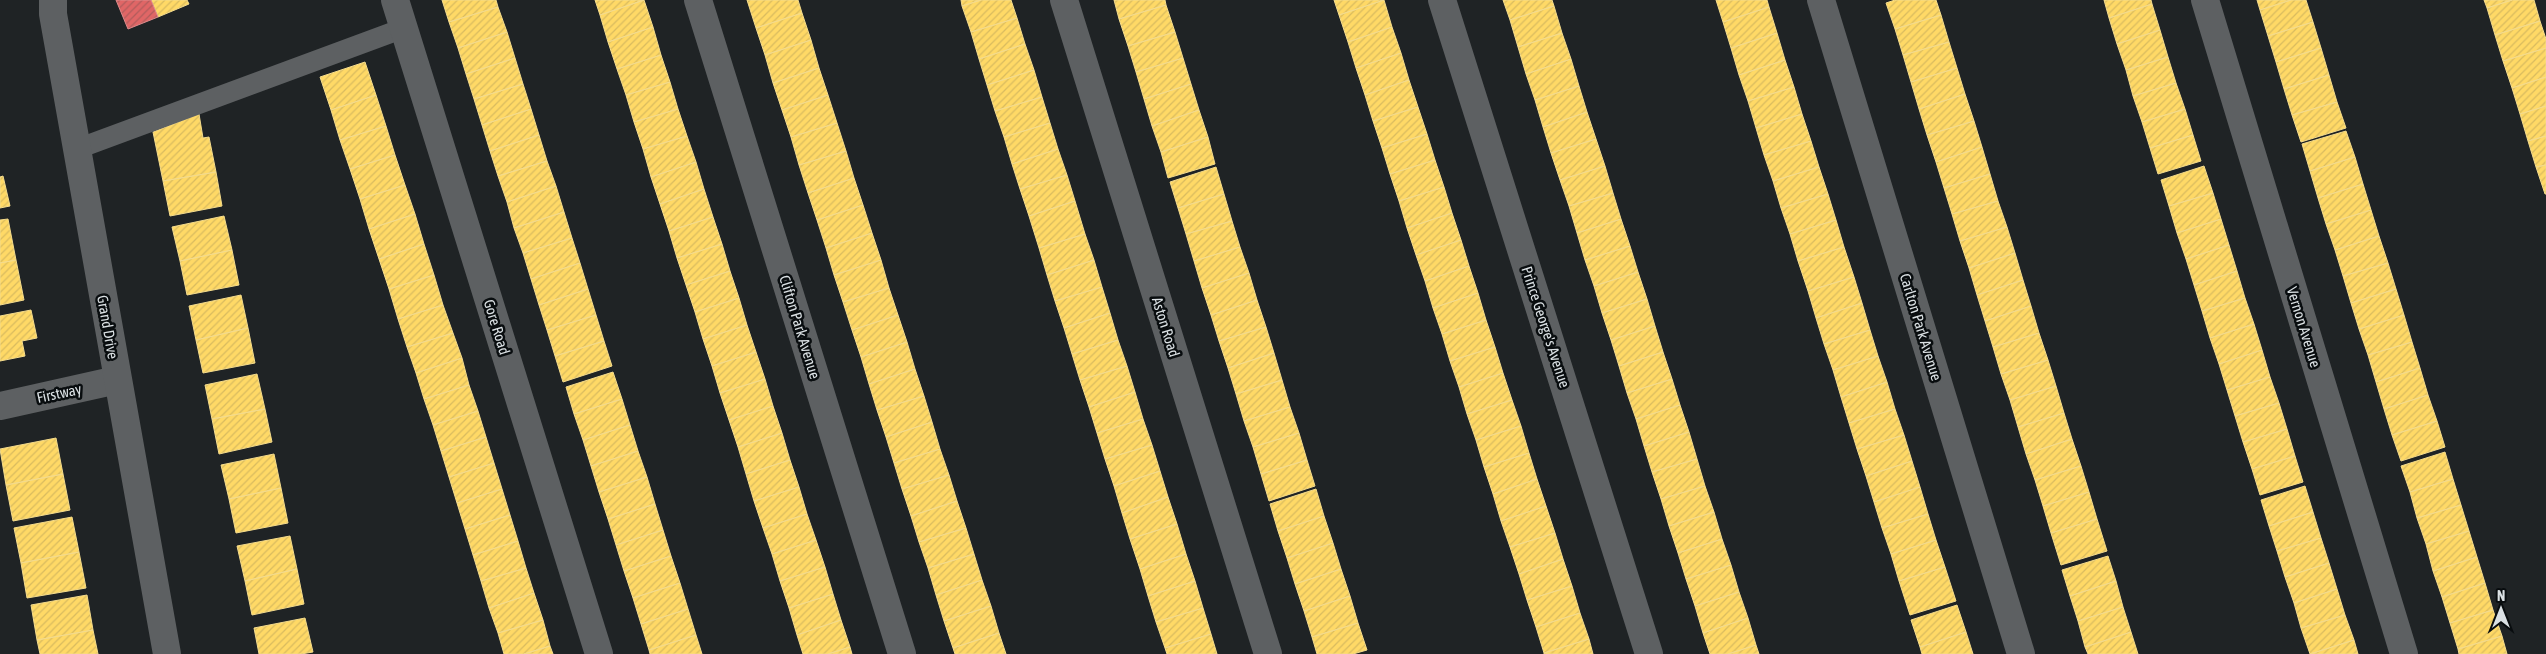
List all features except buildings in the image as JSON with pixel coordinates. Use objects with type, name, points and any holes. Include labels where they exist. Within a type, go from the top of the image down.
[{"type":"street","name":"Grand Drive","points":[[53,0],[53,14],[167,654]]},
{"type":"street","name":"Gore Road","points":[[395,0],[599,654]]},
{"type":"street","name":"Clifton Park Avenue","points":[[698,0],[902,654]]},
{"type":"street","name":"Aston Road","points":[[1064,0],[1268,654]]},
{"type":"street","name":"Prince George's Avenue","points":[[1442,0],[1649,654]]},
{"type":"street","name":"Carlton Park Avenue","points":[[1821,0],[2022,654]]},
{"type":"street","name":"Vernon Avenue","points":[[2205,0],[2404,654]]},
{"type":"street","name":"Firstway","points":[[0,406],[117,380]]},
{"type":"lane","points":[[77,149],[404,28]]}]
